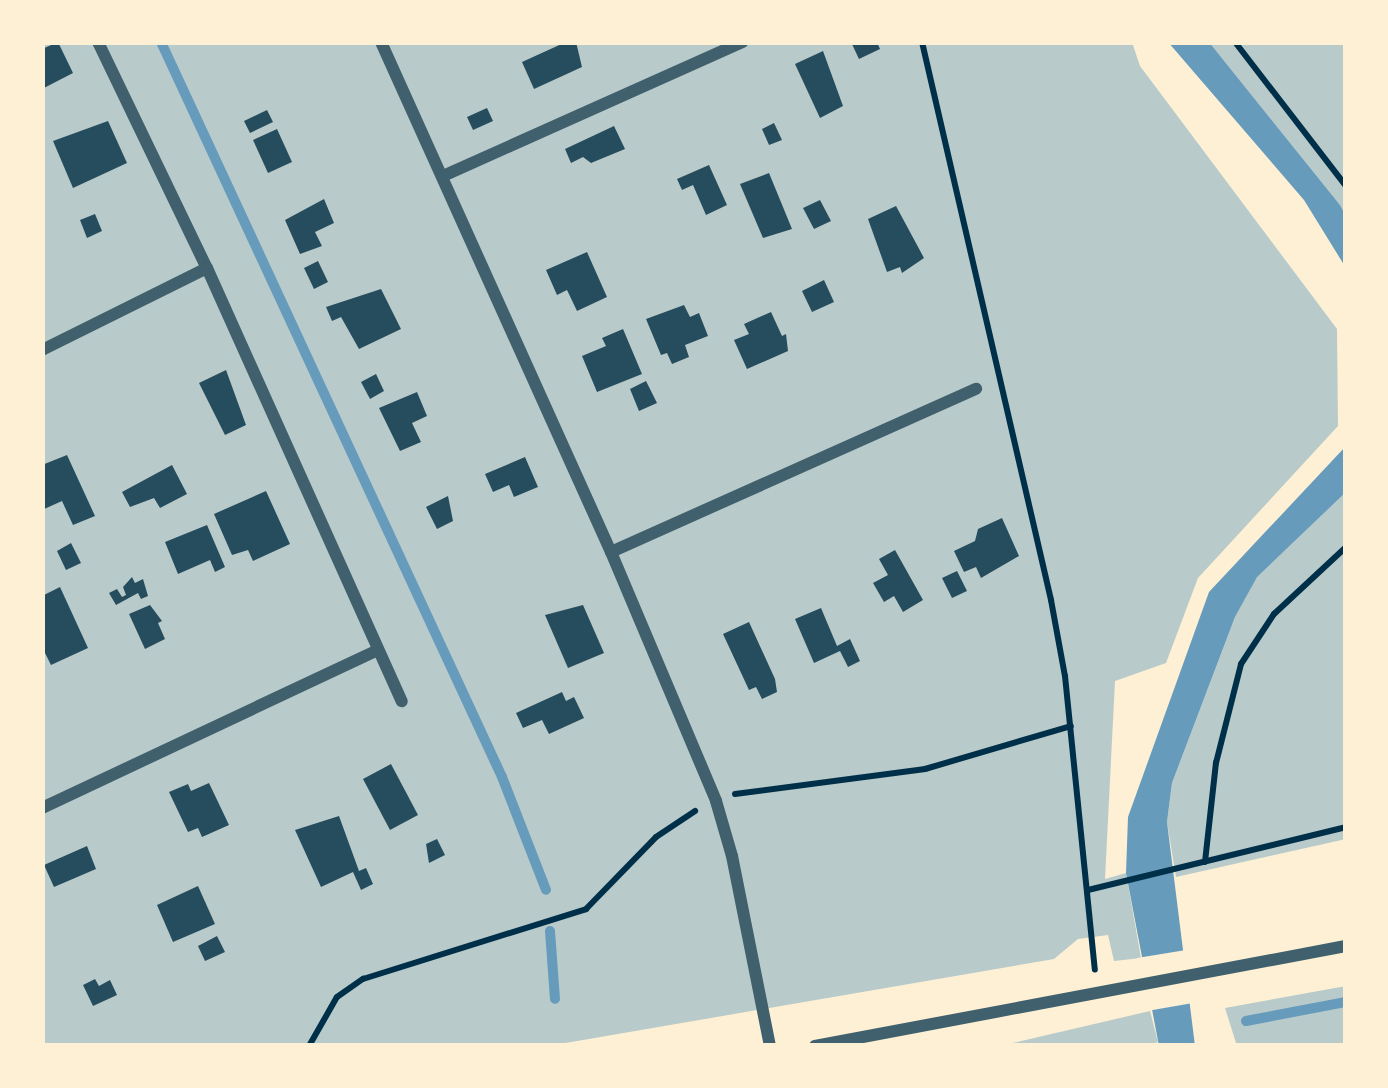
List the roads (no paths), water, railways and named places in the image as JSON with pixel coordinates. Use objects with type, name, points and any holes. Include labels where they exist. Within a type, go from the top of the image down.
[{"type":"street","points":[[98,42],[207,268],[375,651],[402,700]]},
{"type":"street","points":[[381,42],[611,552],[716,801],[732,856],[770,1046]]},
{"type":"street","points":[[442,176],[742,42]]},
{"type":"street","points":[[42,350],[207,268]]},
{"type":"street","points":[[611,552],[976,388]]},
{"type":"street","points":[[42,808],[375,651]]},
{"type":"street","points":[[815,1046],[1346,946]]},
{"type":"water","points":[[1168,42],[1209,42],[1340,205],[1346,216],[1346,268],[1304,200]]},
{"type":"water","points":[[1346,446],[1346,492],[1257,577],[1235,617],[1172,783],[1167,822],[1195,1046],[1159,1046],[1126,873],[1128,817],[1209,592]]},
{"type":"waterway","points":[[161,42],[502,777],[546,890]]},
{"type":"waterway","points":[[550,931],[555,999]]},
{"type":"waterway","points":[[1246,1021],[1346,1002]]}]
